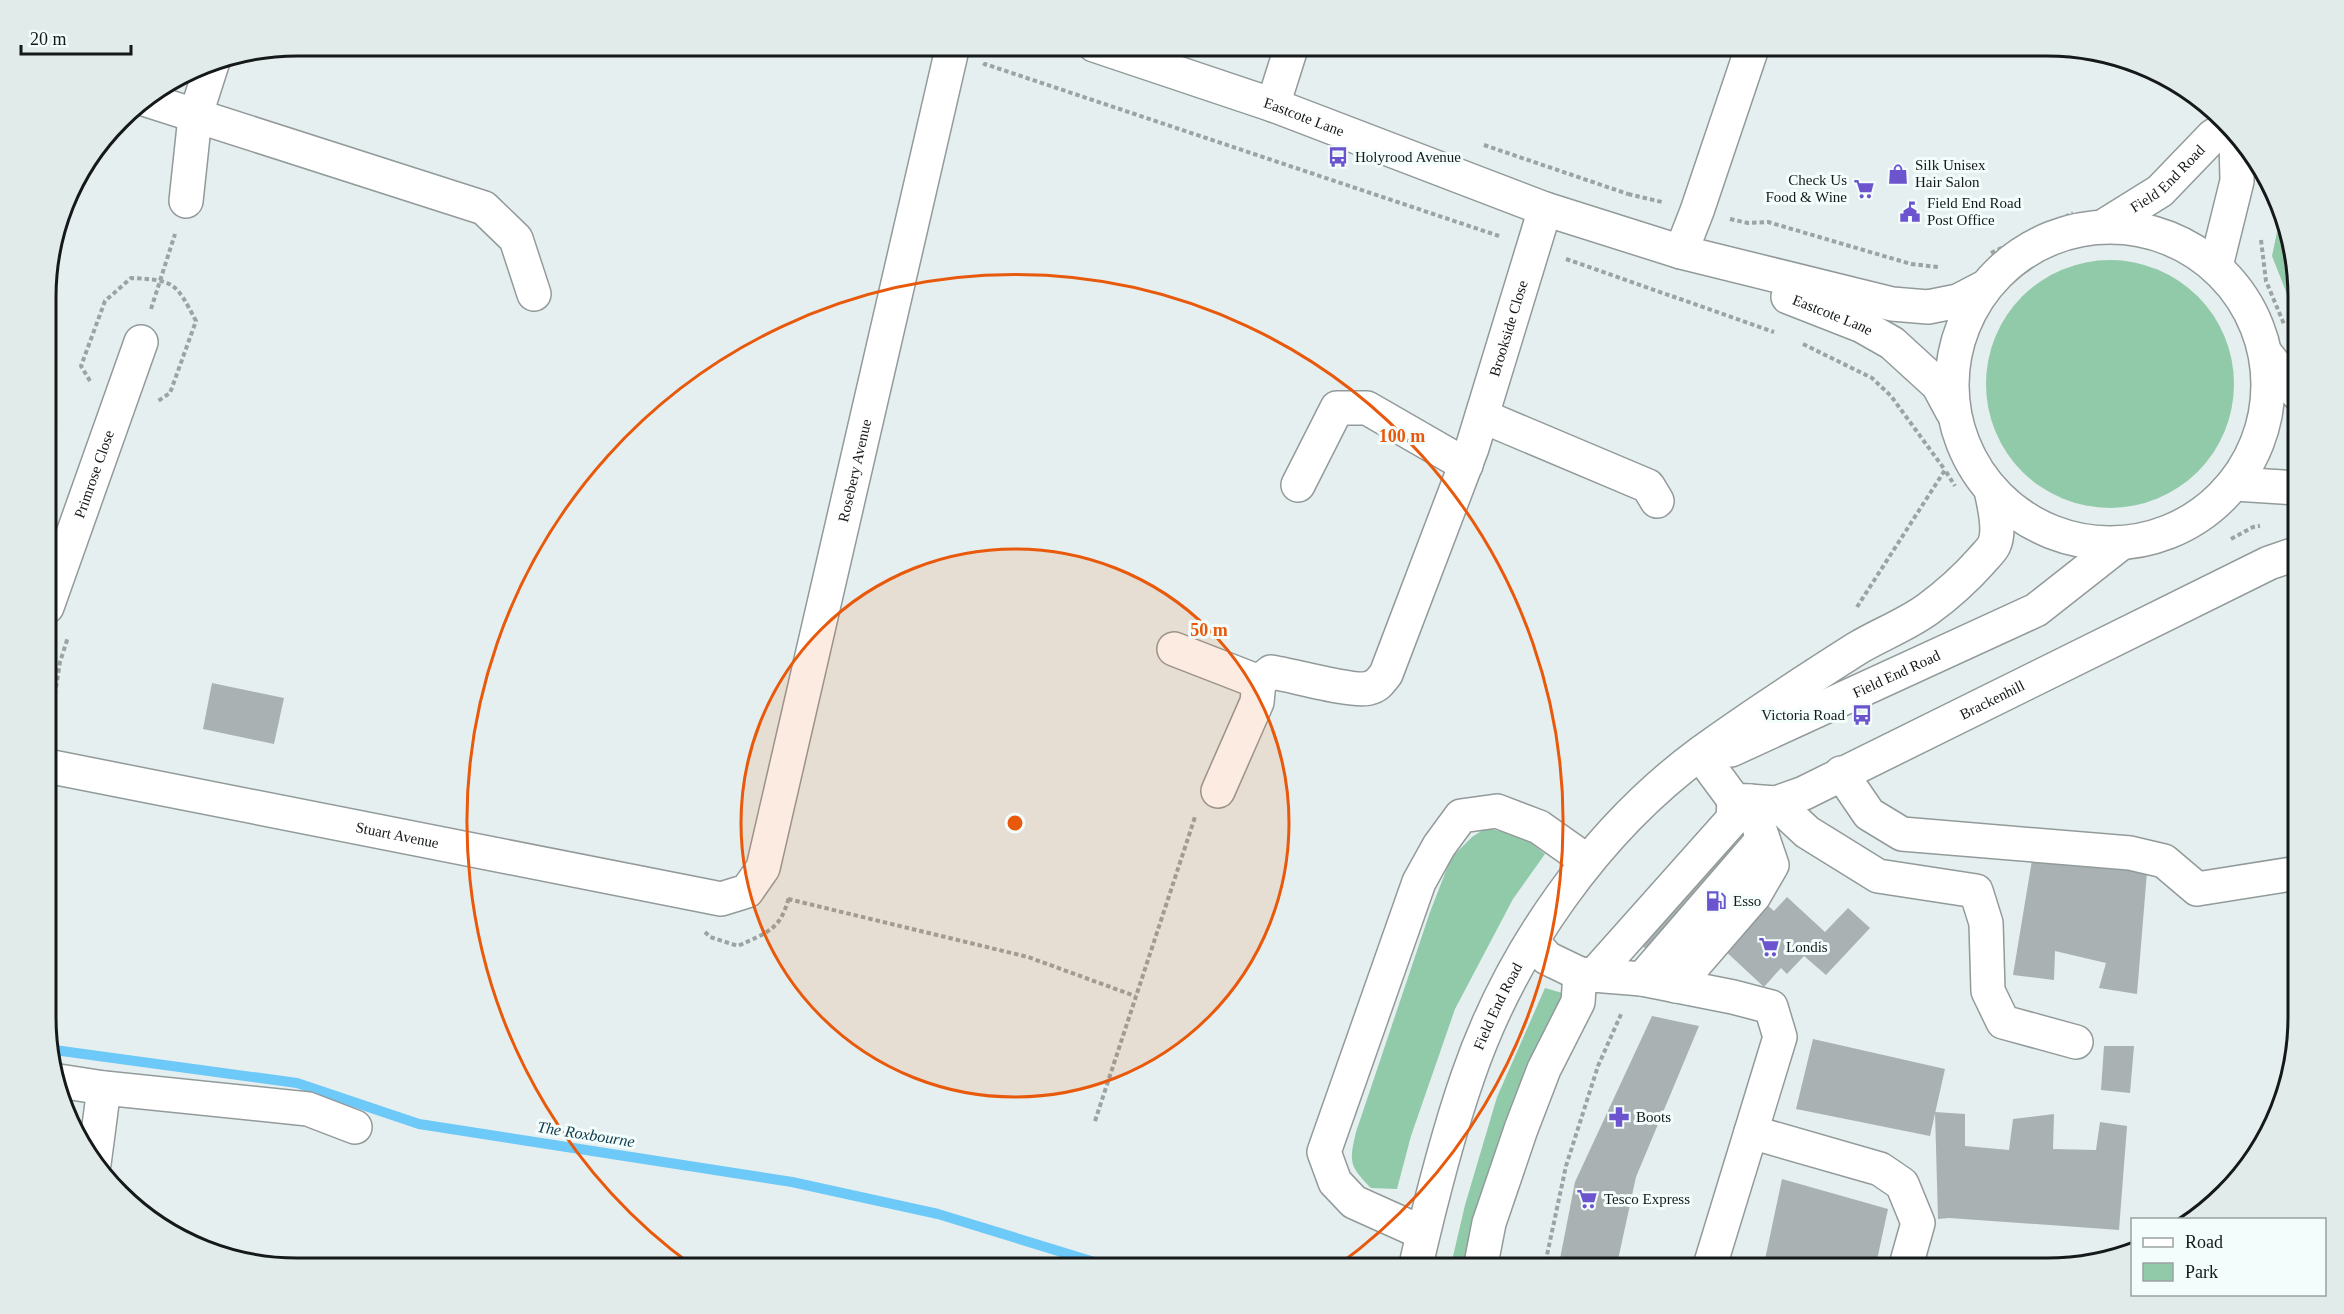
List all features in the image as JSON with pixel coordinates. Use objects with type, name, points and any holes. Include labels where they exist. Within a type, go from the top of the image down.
[{"type":"street","name":"Rosebery Avenue","points":[[755,879],[950,56]]},
{"type":"street","name":"Eastcote Lane","points":[[1127,56],[1273,105],[1545,209],[1681,252],[1892,304],[1929,307],[1958,301],[1982,273]]},
{"type":"street","points":[[1273,105],[1289,56]]},
{"type":"street","points":[[1681,252],[1749,56]]},
{"type":"street","points":[[186,201],[195,117],[210,72]]},
{"type":"street","points":[[154,102],[484,208],[516,239],[534,294]]},
{"type":"street","name":"Field End Road","points":[[2107,224],[2160,191],[2213,136],[2222,130]]},
{"type":"street","points":[[2216,266],[2236,182],[2236,146]]},
{"type":"street","name":"Brookside Close","points":[[1259,682],[1271,672],[1348,688],[1367,689],[1378,684],[1386,674],[1469,457],[1545,209]]},
{"type":"street","points":[[2278,344],[2269,400],[2258,445],[2235,484],[2209,509],[2179,528],[2145,540],[2120,544],[2065,537],[2025,519],[1991,490],[1968,455],[1954,416],[1952,371],[1956,349],[1982,273],[2021,252],[2063,234],[2107,224],[2172,238],[2216,266],[2278,344],[2288,369]]},
{"type":"street","name":"Eastcote Lane","points":[[1681,252],[1862,326],[1888,340],[1918,364],[1938,385],[1954,416]]},
{"type":"street","name":"Primrose Close","points":[[56,582],[141,342]]},
{"type":"street","points":[[1298,485],[1337,408],[1367,408],[1469,457]]},
{"type":"street","points":[[1482,416],[1648,486],[1657,501]]},
{"type":"street","points":[[2235,484],[2288,487]]},
{"type":"street","name":"Field End Road","points":[[1417,1258],[1447,1141],[1469,1073],[1501,999],[1532,941],[1587,861],[1637,807],[1763,709],[1859,647],[1927,610],[1968,577],[1994,545],[1996,515],[1991,490]]},
{"type":"street","name":"Field End Road","points":[[1702,758],[2036,610],[2120,544]]},
{"type":"street","name":"Brackenhill","points":[[1753,802],[1804,793],[2269,562],[2288,557]]},
{"type":"street","points":[[1174,650],[1259,682],[1257,702],[1218,791]]},
{"type":"street","points":[[1702,758],[1753,802],[1806,831],[1878,876],[1976,891],[1986,923],[1988,991],[2003,1022],[2076,1042]]},
{"type":"street","name":"Stuart Avenue","points":[[56,768],[722,899],[755,879]]},
{"type":"street","points":[[1842,773],[1869,814],[1902,834],[2130,853],[2164,861],[2197,889],[2288,875]]},
{"type":"street","points":[[1676,986],[1755,896],[1772,865],[1753,802]]},
{"type":"street","points":[[1482,1258],[1489,1223],[1521,1129],[1544,1069],[1578,1002],[1587,975],[1733,819],[1753,802]]},
{"type":"street","points":[[1423,1233],[1354,1202],[1335,1182],[1324,1152],[1419,882],[1439,846],[1461,816],[1497,811],[1539,827],[1587,861]]},
{"type":"street","points":[[1642,979],[1763,839]]},
{"type":"street","points":[[1532,941],[1547,958],[1587,975],[1642,979],[1771,1007],[1780,1037],[1712,1258]]},
{"type":"street","points":[[65,1082],[308,1108],[356,1128]]},
{"type":"street","points":[[96,1151],[104,1088]]},
{"type":"street","points":[[1751,1132],[1880,1169],[1902,1184],[1918,1223],[1908,1258]]},
{"type":"path","points":[[982,76],[985,64],[1399,201],[1781,334]]},
{"type":"path","points":[[1628,194],[1748,223],[1768,222],[1911,264],[1942,267]]},
{"type":"path","points":[[141,342],[186,201]]},
{"type":"path","points":[[1982,273],[2074,213]]},
{"type":"path","points":[[2261,236],[2266,281],[2278,344]]},
{"type":"path","points":[[1802,343],[1872,378],[1891,396],[1956,487]]},
{"type":"path","points":[[1851,615],[1946,470]]},
{"type":"path","points":[[1095,1121],[1199,804],[1218,791]]},
{"type":"path","points":[[755,879],[788,899],[1028,957],[1135,996]]},
{"type":"path","points":[[698,925],[710,937],[738,946],[773,929],[784,915],[791,888]]},
{"type":"green space","points":[[2278,227],[2284,249],[2288,297],[2272,256]]},
{"type":"green space","points":[[2098,260],[2122,260],[2146,265],[2169,274],[2198,296],[2220,325],[2225,336],[2232,360],[2234,384],[2232,408],[2225,432],[2220,443],[2198,472],[2169,494],[2158,499],[2122,508],[2098,508],[2074,503],[2051,494],[2031,480],[2014,463],[2000,443],[1991,420],[1986,396],[1986,372],[1991,348],[2000,325],[2014,305],[2031,288],[2051,274],[2074,265]]},
{"type":"green space","points":[[1486,828],[1522,836],[1545,854],[1513,899],[1455,1009],[1411,1136],[1397,1189],[1371,1188],[1358,1174],[1353,1163],[1352,1150],[1356,1132],[1430,912],[1451,858],[1472,837]]},
{"type":"green space","points":[[1545,988],[1566,994],[1477,1258],[1453,1258],[1465,1205],[1497,1097]]},
{"type":"building","points":[[212,683],[284,698],[274,744],[203,729]]},
{"type":"building","points":[[1724,834],[1763,870],[1757,896],[1774,911],[1787,897],[1825,932],[1848,908],[1870,928],[1826,975],[1804,956],[1787,974],[1781,968],[1764,987],[1707,934],[1671,973],[1631,935]]},
{"type":"building","points":[[2032,860],[2147,872],[2137,994],[2099,988],[2106,963],[2055,951],[2054,980],[2013,975]]},
{"type":"building","points":[[1652,1016],[1699,1026],[1636,1177],[1618,1258],[1560,1258],[1575,1182]]},
{"type":"building","points":[[1813,1039],[1945,1069],[1930,1136],[1796,1109]]},
{"type":"building","points":[[2104,1046],[2134,1046],[2130,1093],[2101,1090]]},
{"type":"building","points":[[1935,1112],[1965,1114],[1965,1146],[2009,1150],[2013,1119],[2054,1114],[2053,1149],[2096,1150],[2100,1122],[2127,1126],[2119,1230],[1938,1219]]},
{"type":"building","points":[[1782,1179],[1888,1209],[1877,1258],[1765,1258]]},
{"type":"waterway","name":"The Roxbourne","points":[[58,1051],[297,1083],[419,1124],[792,1182],[938,1214],[1081,1258]]},
{"type":"place","name":"Holyrood Avenue","points":[[1338,157]]},
{"type":"place","name":"Silk Unisex Hair Salon","points":[[1898,174]]},
{"type":"place","name":"Check Us Food & Wine","points":[[1864,189]]},
{"type":"place","name":"Field End Road Post Office","points":[[1910,212]]},
{"type":"place","name":"Victoria Road","points":[[1862,715]]},
{"type":"place","name":"Esso","points":[[1716,901]]},
{"type":"place","name":"Londis","points":[[1769,947]]},
{"type":"place","name":"Boots","points":[[1619,1117]]},
{"type":"place","name":"Tesco Express","points":[[1587,1199]]}]
